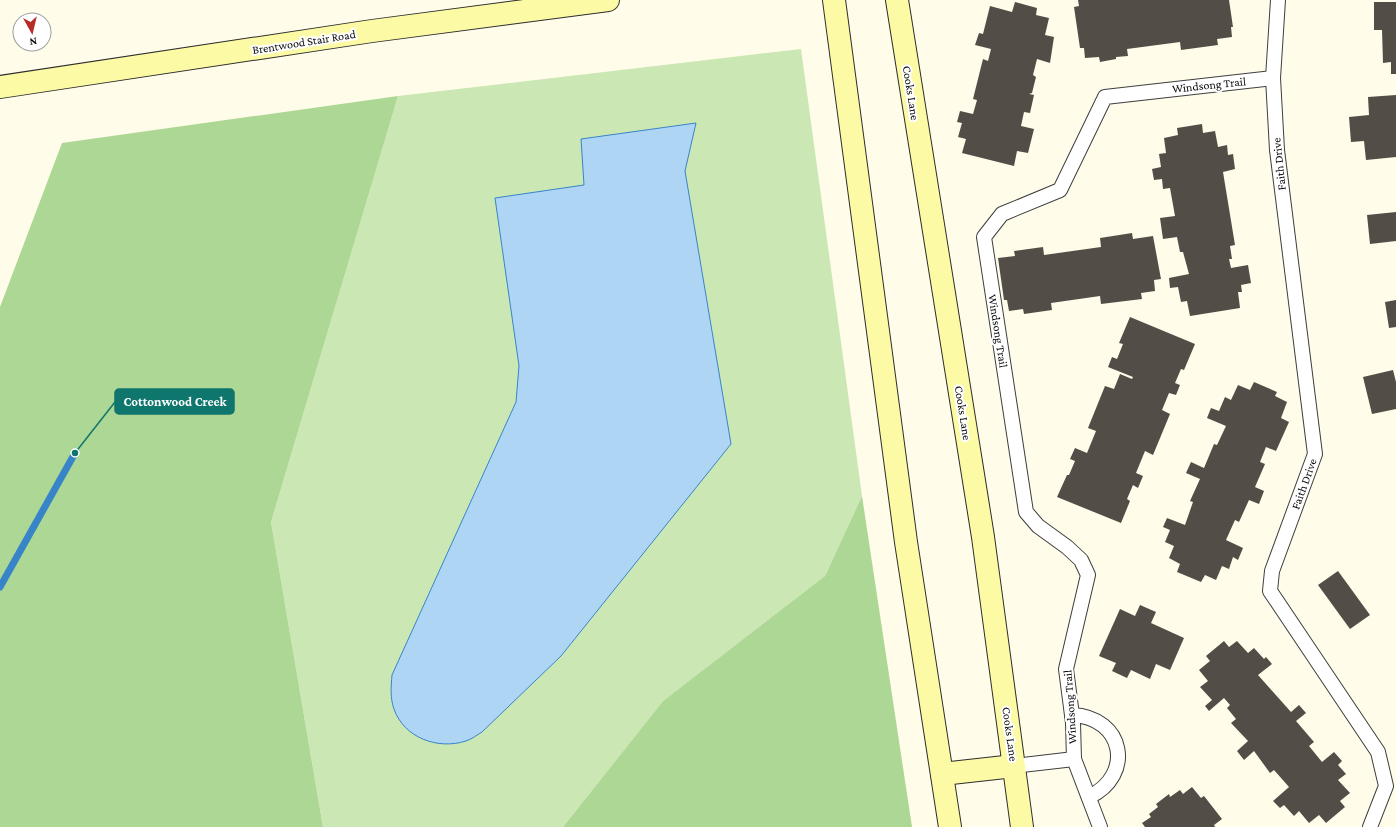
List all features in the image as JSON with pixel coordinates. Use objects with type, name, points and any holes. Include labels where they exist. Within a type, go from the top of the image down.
[{"type":"main road","name":"Brentwood Stair Road","points":[[0,87],[372,31],[608,0]]},
{"type":"main road","points":[[834,0],[906,542],[950,827]]},
{"type":"main road","name":"Cooks Lane","points":[[897,0],[981,529],[1022,827]]},
{"type":"main road","points":[[942,774],[1014,766]]},
{"type":"lane","name":"Faith Drive","points":[[1278,0],[1273,78],[1277,150],[1315,454],[1272,571],[1270,591],[1378,752],[1386,786],[1370,827]]},
{"type":"lane","name":"Windsong Trail","points":[[1100,827],[1074,760],[1072,716],[1066,669],[1088,575],[1080,560],[1067,547],[1038,526],[1026,512],[984,237],[1002,214],[1060,190],[1104,97],[1273,78]]},
{"type":"lane","points":[[1072,716],[1083,716],[1094,719],[1103,725],[1116,742],[1118,764],[1114,775],[1108,784],[1099,792],[1089,797]]},
{"type":"lane","name":"Windsong Trail","points":[[1014,766],[1074,760]]},
{"type":"green space","points":[[801,49],[862,496],[825,576],[663,701],[563,827],[323,827],[271,522],[398,96]]},
{"type":"green space","points":[[398,96],[271,522],[323,827],[0,827],[0,307],[62,143]]},
{"type":"green space","points":[[862,496],[912,827],[563,827],[663,701],[825,576]]},
{"type":"water","points":[[696,123],[685,171],[731,444],[561,656],[482,732],[468,740],[455,743],[444,744],[423,739],[406,728],[394,709],[391,688],[392,675],[516,402],[519,366],[495,198],[584,185],[581,139]]},
{"type":"building","points":[[1078,0],[1229,0],[1233,27],[1231,27],[1232,37],[1217,39],[1218,45],[1181,50],[1180,42],[1127,49],[1128,56],[1116,57],[1116,59],[1100,62],[1099,57],[1085,58],[1084,48],[1080,48],[1074,7],[1079,6]]},
{"type":"building","points":[[1015,2],[1037,8],[1036,15],[1049,18],[1045,35],[1054,37],[1050,63],[1037,59],[1033,75],[1036,77],[1032,93],[1029,94],[1034,95],[1030,113],[1024,112],[1021,126],[1034,129],[1028,153],[1017,151],[1014,166],[962,153],[966,139],[958,137],[962,123],[957,122],[960,111],[973,114],[977,100],[973,99],[983,59],[988,61],[991,49],[975,45],[979,33],[983,34],[990,6],[1012,12]]},
{"type":"building","points":[[1374,2],[1396,2],[1396,74],[1391,74],[1391,62],[1383,63],[1382,30],[1374,30]]},
{"type":"building","points":[[1396,95],[1396,157],[1366,160],[1364,141],[1351,142],[1349,117],[1369,115],[1368,97]]},
{"type":"building","points":[[1202,124],[1203,133],[1215,131],[1218,147],[1227,145],[1228,155],[1233,154],[1235,169],[1223,172],[1235,245],[1230,246],[1232,259],[1229,259],[1231,268],[1248,265],[1251,283],[1241,285],[1242,292],[1238,292],[1240,308],[1190,316],[1187,301],[1181,302],[1178,287],[1170,288],[1169,278],[1189,274],[1183,252],[1180,252],[1177,237],[1163,239],[1160,218],[1175,216],[1170,188],[1163,189],[1162,179],[1154,180],[1152,169],[1161,167],[1159,154],[1166,153],[1164,138],[1178,135],[1177,128]]},
{"type":"building","points":[[1396,212],[1396,241],[1370,244],[1367,215]]},
{"type":"building","points":[[1132,233],[1133,239],[1153,236],[1161,279],[1154,280],[1155,291],[1141,293],[1142,299],[1101,304],[1100,296],[1051,303],[1052,310],[1024,314],[1023,309],[1009,311],[1007,300],[1004,300],[998,258],[1015,256],[1014,251],[1043,247],[1044,255],[1101,247],[1100,238]]},
{"type":"building","points":[[1396,300],[1396,327],[1389,328],[1385,302]]},
{"type":"building","points":[[1130,317],[1195,344],[1184,370],[1181,369],[1175,383],[1180,385],[1176,395],[1169,393],[1162,410],[1170,414],[1153,455],[1145,451],[1136,473],[1143,476],[1138,488],[1133,485],[1127,499],[1130,501],[1121,523],[1057,497],[1075,461],[1070,459],[1075,448],[1087,453],[1096,431],[1088,428],[1105,386],[1114,389],[1120,374],[1132,379],[1133,377],[1108,367],[1112,357],[1117,359],[1123,344],[1119,343]]},
{"type":"building","points":[[1393,370],[1396,382],[1396,409],[1372,414],[1363,377]]},
{"type":"building","points":[[1254,382],[1277,392],[1275,396],[1287,402],[1281,418],[1289,422],[1276,451],[1266,447],[1260,462],[1265,464],[1255,487],[1264,491],[1259,504],[1249,500],[1239,522],[1235,520],[1226,540],[1243,548],[1238,560],[1233,557],[1229,569],[1222,566],[1216,580],[1205,575],[1201,582],[1177,572],[1180,564],[1169,558],[1174,546],[1165,542],[1170,530],[1163,527],[1167,518],[1185,525],[1193,502],[1190,501],[1200,479],[1186,473],[1191,462],[1204,468],[1214,444],[1217,445],[1226,426],[1207,418],[1211,408],[1219,411],[1225,397],[1231,400],[1238,385],[1250,390]]},
{"type":"building","points":[[1338,571],[1370,615],[1350,629],[1318,585]]},
{"type":"building","points":[[1140,605],[1156,612],[1151,623],[1184,638],[1170,670],[1156,664],[1150,679],[1131,670],[1127,678],[1112,671],[1116,663],[1099,656],[1120,609],[1135,616]]},
{"type":"building","points":[[1224,641],[1229,647],[1237,641],[1248,653],[1254,648],[1264,659],[1266,657],[1272,664],[1258,675],[1291,712],[1299,705],[1306,713],[1296,721],[1314,742],[1309,746],[1322,762],[1334,752],[1342,761],[1338,765],[1346,774],[1338,780],[1350,793],[1340,801],[1345,807],[1326,823],[1319,815],[1309,823],[1299,811],[1294,816],[1284,805],[1280,808],[1273,801],[1289,787],[1274,770],[1270,773],[1254,751],[1244,760],[1237,751],[1248,741],[1231,723],[1236,719],[1227,708],[1230,705],[1224,698],[1209,711],[1205,706],[1212,700],[1200,687],[1208,681],[1199,670],[1210,661],[1206,656]]},
{"type":"building","points":[[1192,787],[1201,798],[1204,796],[1222,819],[1214,825],[1215,827],[1145,827],[1142,823],[1151,817],[1149,814],[1158,807],[1156,804],[1169,794],[1170,797],[1180,790],[1183,794]]},
{"type":"waterway","points":[[0,587],[75,453]]},
{"type":"place","name":"Cottonwood Creek","points":[[75,453]]}]
